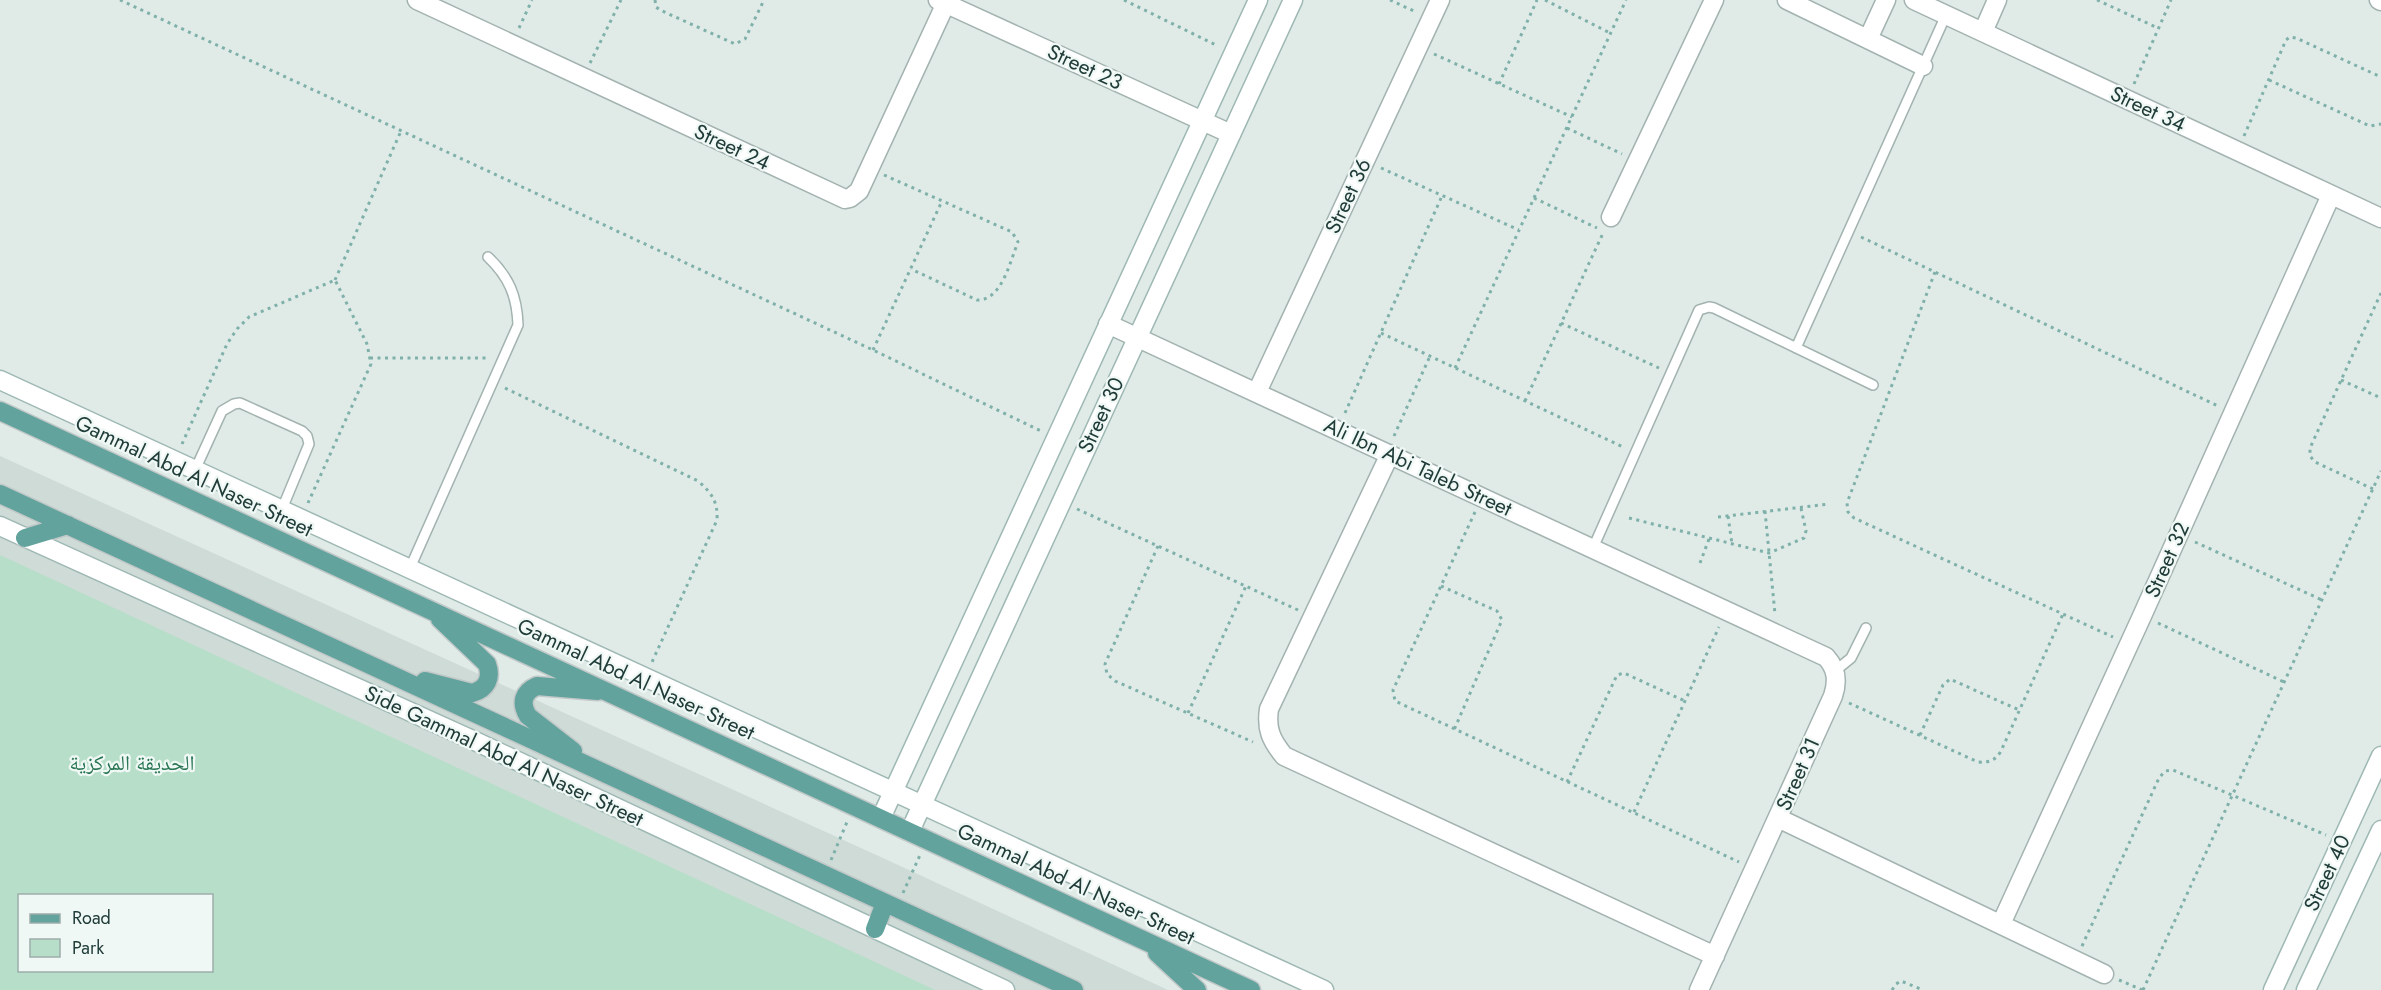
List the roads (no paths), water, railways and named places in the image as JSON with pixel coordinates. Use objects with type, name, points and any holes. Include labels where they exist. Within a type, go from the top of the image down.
[{"type":"main road","name":"Gammal Abd Al Naser Street","points":[[0,411],[1251,990]]},
{"type":"main road","points":[[0,494],[1074,990]]},
{"type":"main road","points":[[25,538],[68,525]]},
{"type":"main road","points":[[377,668],[472,693],[480,691],[485,686],[489,672],[487,664],[428,608]]},
{"type":"main road","points":[[598,770],[528,716],[523,702],[525,694],[537,686],[612,693]]},
{"type":"main road","points":[[875,929],[891,906]]},
{"type":"main road","points":[[1143,939],[1197,990]]},
{"type":"street","name":"Street 24","points":[[417,0],[840,198],[850,198],[855,195],[942,2]]},
{"type":"street","name":"Street 30","points":[[881,818],[1258,0]]},
{"type":"street","name":"Street 30","points":[[910,831],[1293,0]]},
{"type":"street","name":"Street 36","points":[[1257,392],[1440,0]]},
{"type":"street","points":[[1607,224],[1714,0]]},
{"type":"street","points":[[1787,0],[1821,7],[1868,39],[1923,66]]},
{"type":"street","points":[[1868,39],[1886,0]]},
{"type":"street","name":"Street 34","points":[[1914,0],[2381,218]]},
{"type":"street","points":[[1983,32],[1997,0]]},
{"type":"street","name":"Street 23","points":[[942,2],[1231,134]]},
{"type":"street","name":"Street 32","points":[[2001,924],[2331,195]]},
{"type":"street","name":"Ali Ibn Abi Taleb Street","points":[[1108,324],[1819,652],[1832,664],[1835,671]]},
{"type":"street","points":[[0,380],[1324,990]]},
{"type":"street","points":[[1389,453],[1269,709],[1267,722],[1269,734],[1284,756],[1715,956]]},
{"type":"street","name":"Side Gammal Abd Al Naser Street","points":[[0,526],[467,738],[1005,990]]},
{"type":"street","name":"Street 31","points":[[1700,990],[1833,696],[1837,680],[1835,671]]},
{"type":"street","name":"Street 40","points":[[2273,990],[2381,756]]},
{"type":"street","points":[[1778,818],[2104,974]]},
{"type":"street","name":"Street 40","points":[[2306,990],[2381,830]]},
{"type":"lane","points":[[1796,348],[1946,15]]},
{"type":"lane","points":[[410,568],[518,325],[518,305],[512,287],[502,270],[488,257]]},
{"type":"lane","points":[[1593,548],[1696,314],[1704,307],[1714,308],[1873,385]]},
{"type":"lane","points":[[195,470],[222,411],[240,403],[302,431],[307,436],[309,444],[282,509]]},
{"type":"lane","points":[[1835,671],[1851,658],[1866,628]]},
{"type":"park label","name":"الحديقة المركزية","points":[[132,763]]}]
